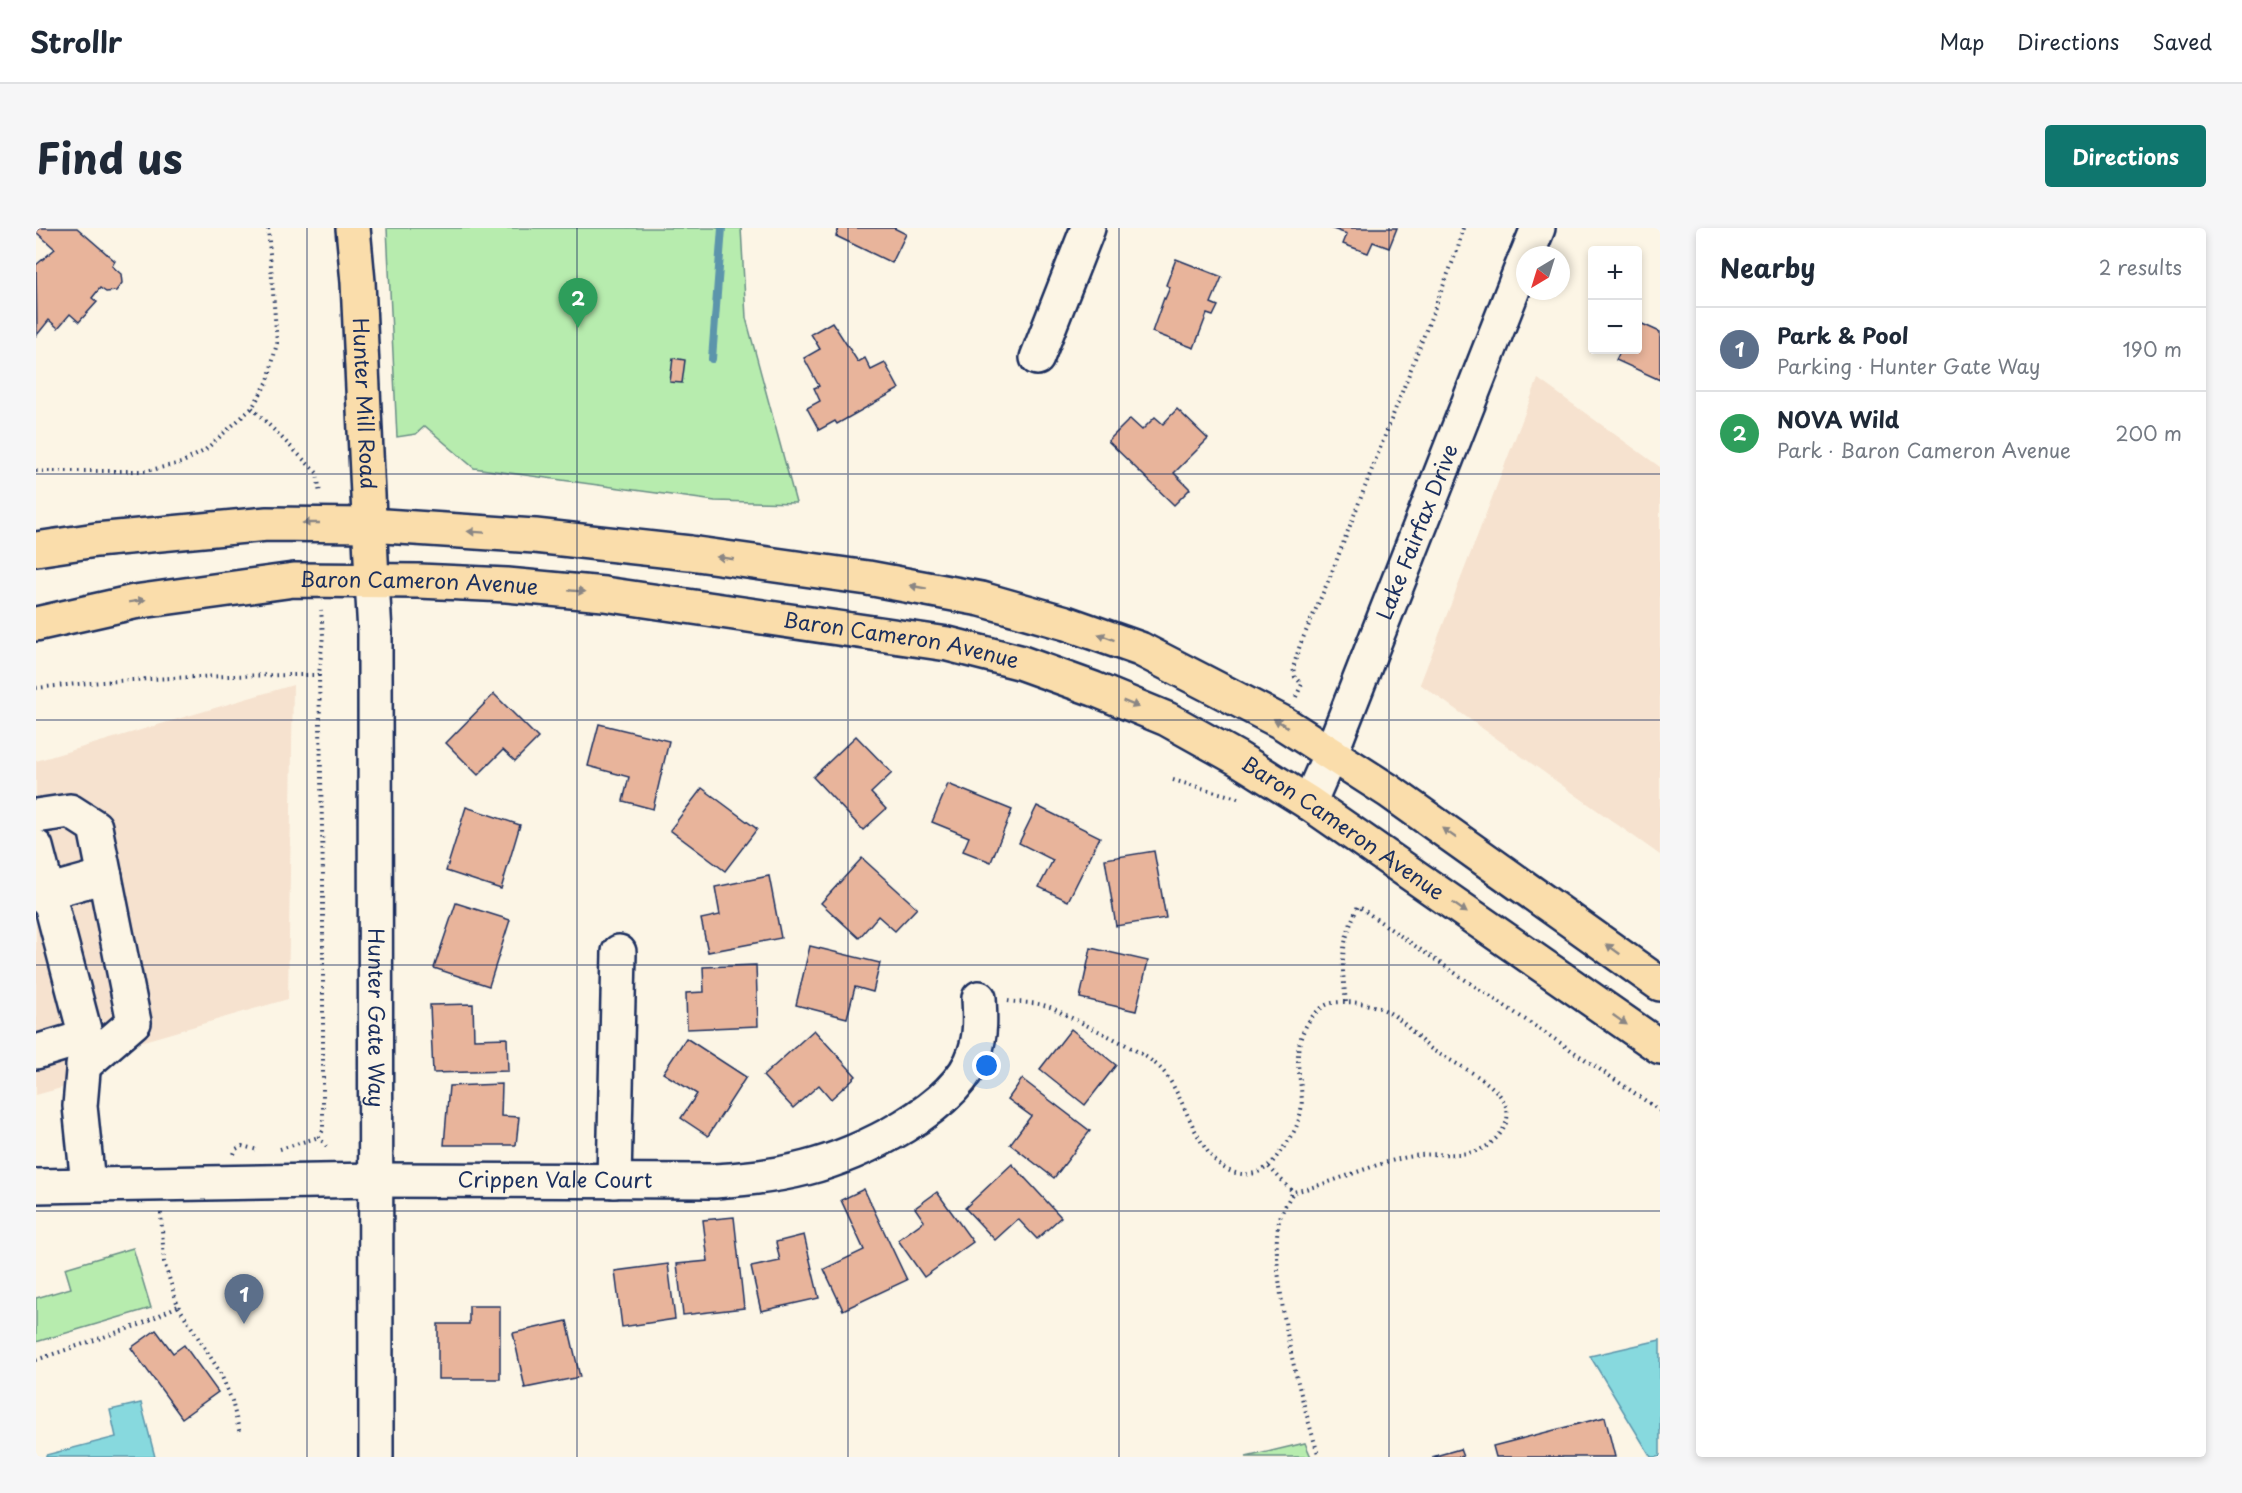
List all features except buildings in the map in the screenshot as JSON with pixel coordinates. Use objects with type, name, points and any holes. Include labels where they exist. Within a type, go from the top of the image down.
[{"type":"main road","name":"Hunter Mill Road","points":[[353,228],[358,282],[372,580]]},
{"type":"main road","points":[[36,549],[96,540],[267,524],[369,525],[535,536],[690,553],[868,578],[981,599],[1066,622],[1140,649],[1282,723],[1408,804],[1660,984]]},
{"type":"main road","name":"Baron Cameron Avenue","points":[[36,624],[134,602],[294,580],[372,580],[507,585],[604,594],[948,644],[1019,662],[1157,715],[1237,758],[1309,803],[1660,1047]]},
{"type":"street","points":[[1037,358],[1088,228]]},
{"type":"street","points":[[1531,246],[1538,228]]},
{"type":"street","name":"Lake Fairfax Drive","points":[[1309,803],[1516,283]]},
{"type":"street","name":"Hunter Gate Way","points":[[372,580],[375,645],[376,1457]]},
{"type":"street","points":[[36,816],[70,811],[95,826],[134,1022],[84,1051],[36,1052]]},
{"type":"street","points":[[36,847],[42,894],[84,1051],[80,1106],[88,1184]]},
{"type":"street","points":[[42,894],[105,876]]},
{"type":"street","points":[[614,1180],[619,952]]},
{"type":"street","name":"Crippen Vale Court","points":[[36,1186],[377,1180],[715,1181],[753,1178],[807,1168],[853,1152],[891,1134],[943,1099],[961,1079],[975,1054],[981,1025],[979,998]]},
{"type":"path","points":[[36,471],[146,471],[181,463],[204,451],[252,408],[268,381],[277,343],[268,228]]},
{"type":"path","points":[[1282,723],[1302,684],[1295,677],[1293,668],[1300,645],[1330,577],[1458,248],[1463,228]]},
{"type":"path","points":[[323,635],[319,675],[323,890],[323,1130],[319,1137],[330,1151],[331,1181]]},
{"type":"path","points":[[36,688],[155,677],[319,675]]},
{"type":"path","points":[[1173,780],[1249,801],[1261,773]]},
{"type":"path","points":[[1346,1002],[1341,960],[1346,933],[1358,906],[1424,954],[1590,1061],[1660,1111]]},
{"type":"path","points":[[979,998],[1047,1006],[1141,1054],[1161,1069],[1173,1084],[1203,1145],[1219,1165],[1235,1173],[1252,1174],[1269,1167],[1299,1121],[1301,1095],[1296,1058],[1301,1033],[1314,1014],[1329,1004],[1346,1002],[1371,1005],[1393,1015],[1424,1044],[1485,1081],[1499,1093],[1506,1105],[1507,1117],[1500,1134],[1483,1150],[1460,1154],[1420,1155],[1382,1164],[1293,1192],[1284,1207],[1278,1226],[1277,1265],[1290,1352],[1319,1457]]},
{"type":"path","points":[[1269,1167],[1293,1192]]},
{"type":"path","points":[[161,1213],[164,1262],[178,1306],[220,1372],[232,1401],[240,1434]]},
{"type":"path","points":[[36,1359],[139,1324],[178,1306]]},
{"type":"shaded area","points":[[1538,379],[1660,467],[1660,855],[1420,684]]},
{"type":"shaded area","points":[[293,685],[288,999],[82,1059],[83,1082],[36,1095],[36,761]]},
{"type":"green space","points":[[387,228],[741,228],[746,318],[796,503],[715,501],[474,468],[425,426],[416,434],[397,437]]},
{"type":"green space","points":[[133,1248],[151,1308],[36,1342],[36,1298],[71,1288],[65,1268]]},
{"type":"green space","points":[[1305,1443],[1311,1457],[1246,1457]]},
{"type":"water","points":[[1660,1340],[1660,1457],[1651,1457],[1590,1356]]},
{"type":"water","points":[[141,1403],[155,1457],[46,1457],[46,1455],[116,1437],[110,1410]]},
{"type":"waterway","points":[[712,359],[722,228]]},
{"type":"place","name":"NOVA Wild","points":[[578,328]]},
{"type":"place","name":"Park & Pool","points":[[244,1324]]}]
